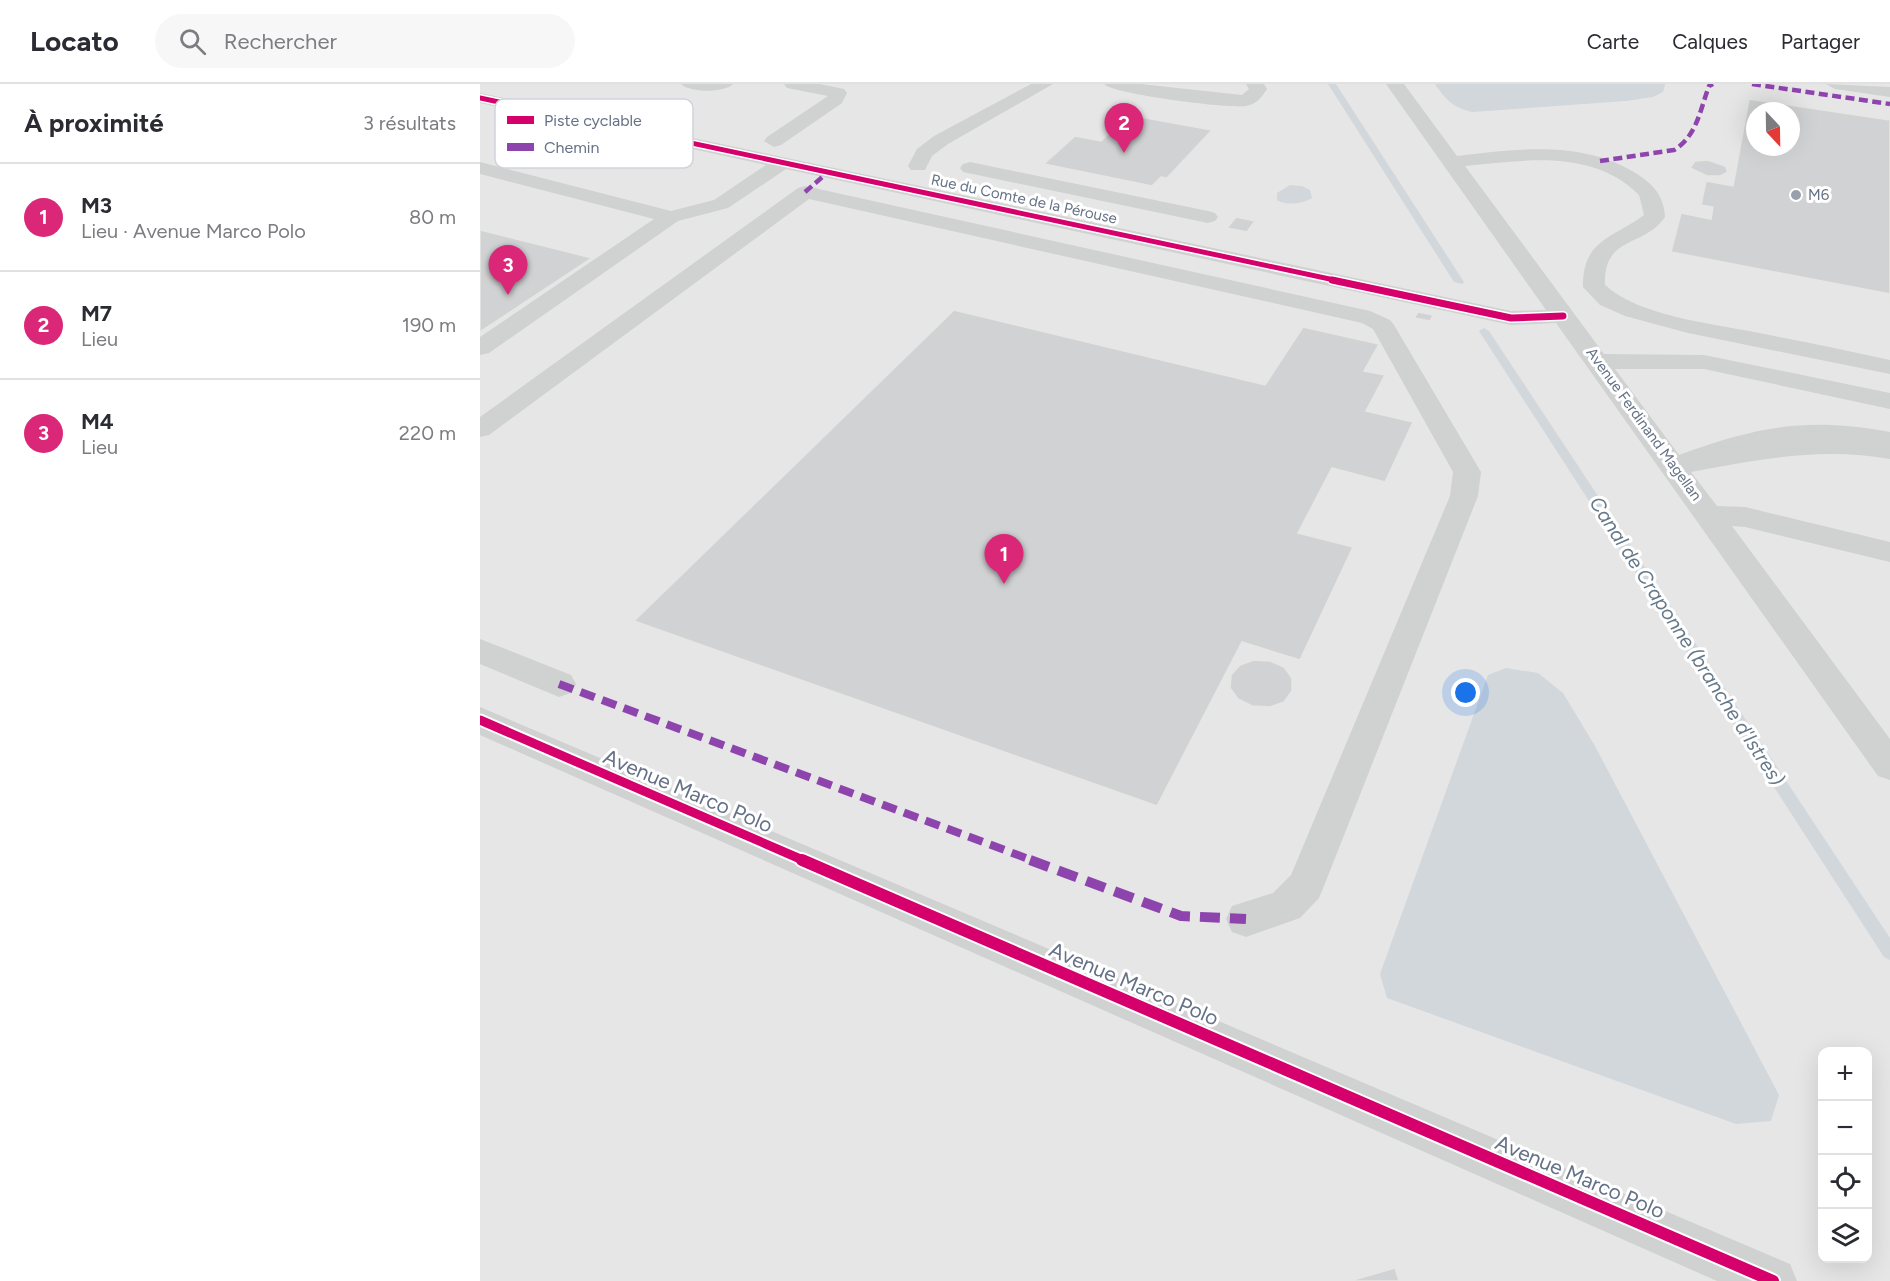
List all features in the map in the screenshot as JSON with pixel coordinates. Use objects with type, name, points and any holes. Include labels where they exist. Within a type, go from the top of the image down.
[{"type":"street","points":[[690,84],[724,84]]},
{"type":"street","points":[[793,84],[838,93],[856,84]]},
{"type":"street","points":[[891,187],[918,166],[943,156],[959,144],[979,120],[1044,84]]},
{"type":"street","points":[[1113,84],[1166,94],[1244,101],[1254,97],[1258,89],[1255,84]]},
{"type":"street","name":"Avenue Ferdinand Magellan","points":[[1395,84],[1563,316],[1599,362],[1890,766]]},
{"type":"street","points":[[1835,84],[1890,92]]},
{"type":"street","points":[[774,141],[836,99],[838,93]]},
{"type":"street","name":"Rue du Comte de la Pérouse","points":[[480,98],[495,101]]},
{"type":"street","name":"Rue du Comte de la Pérouse","points":[[693,145],[1511,318],[1563,316]]},
{"type":"street","points":[[1452,162],[1528,154],[1577,156],[1600,161],[1646,189],[1655,203],[1655,217],[1641,229],[1602,249],[1594,265],[1594,287],[1608,300],[1633,311],[1688,326],[1890,367]]},
{"type":"street","points":[[480,348],[671,217],[722,204],[781,164]]},
{"type":"street","points":[[480,168],[546,187],[671,217]]},
{"type":"street","points":[[970,168],[1208,217],[1214,226],[1184,249]]},
{"type":"street","points":[[480,429],[805,192],[1267,293],[1370,318],[1382,325],[1467,472],[1464,496],[1305,886],[1286,906],[1246,919]]},
{"type":"street","points":[[1267,293],[1280,269]]},
{"type":"street","points":[[1599,362],[1704,362],[1890,401]]},
{"type":"street","points":[[1674,466],[1746,439],[1775,433],[1805,430],[1858,433],[1890,440]]},
{"type":"street","points":[[1674,466],[1827,442],[1862,444],[1890,451]]},
{"type":"street","points":[[1710,515],[1745,517],[1890,552]]},
{"type":"street","points":[[480,651],[559,684]]},
{"type":"street","name":"Avenue Marco Polo","points":[[480,720],[1773,1281]]},
{"type":"shaded area","points":[[480,84],[1890,84],[1890,1281],[480,1281]]},
{"type":"shaded area","points":[[1435,84],[1665,85],[1663,92],[1653,97],[1626,101],[1472,112],[1450,102]]},
{"type":"shaded area","points":[[1290,185],[1302,186],[1310,190],[1312,198],[1294,204],[1277,200],[1277,193]]},
{"type":"shaded area","points":[[1506,668],[1538,673],[1563,693],[1595,746],[1779,1095],[1771,1121],[1736,1124],[1387,998],[1380,974],[1488,675]]},
{"type":"building","name":"M6","points":[[1749,99],[1769,102],[1748,102]]},
{"type":"building","name":"M6","points":[[1800,107],[1890,120],[1890,294],[1671,252],[1681,213],[1711,219],[1713,207],[1701,205],[1706,181],[1733,186],[1746,115],[1746,156],[1800,156]]},
{"type":"building","points":[[1129,115],[1212,130],[1167,178],[1161,177],[1152,186],[1044,164],[1075,136],[1101,141]]},
{"type":"building","points":[[1708,160],[1725,166],[1728,172],[1720,176],[1707,176],[1690,168],[1695,161]]},
{"type":"building","points":[[1236,217],[1255,221],[1247,232],[1227,228]]},
{"type":"building","points":[[480,230],[592,258],[480,332]]},
{"type":"building","points":[[954,310],[1265,385],[1303,327],[1379,344],[1364,371],[1385,375],[1366,411],[1413,422],[1385,482],[1332,468],[1298,533],[1353,547],[1300,660],[1242,642],[1157,806],[634,621]]},
{"type":"building","points":[[1418,312],[1433,315],[1430,321],[1414,318]]},
{"type":"building","points":[[1254,660],[1270,661],[1284,667],[1292,678],[1292,691],[1284,702],[1270,707],[1252,706],[1238,699],[1230,688],[1231,675],[1240,665]]},
{"type":"building","points":[[1395,1268],[1399,1281],[1350,1281]]},
{"type":"waterway","name":"Canal de Craponne (branche d'Istres)","points":[[1332,84],[1459,282]]},
{"type":"waterway","name":"Canal de Craponne (branche d'Istres)","points":[[1484,331],[1890,952]]},
{"type":"marked path","points":[[1600,161],[1674,150],[1682,145],[1693,131],[1709,86],[1713,84]]},
{"type":"marked path","points":[[1752,84],[1890,104]]},
{"type":"marked path","points":[[805,192],[827,173]]},
{"type":"marked path","points":[[559,684],[1181,916],[1246,919]]},
{"type":"cycle path","points":[[480,98],[495,101]]},
{"type":"cycle path","points":[[693,143],[1511,318],[1563,316]]},
{"type":"cycle path","points":[[480,720],[1773,1281]]},
{"type":"place","name":"M7","points":[[1124,153]]},
{"type":"place","name":"M6","points":[[1796,195]]},
{"type":"place","name":"M4","points":[[508,295]]},
{"type":"place","name":"M3","points":[[1004,584]]}]
